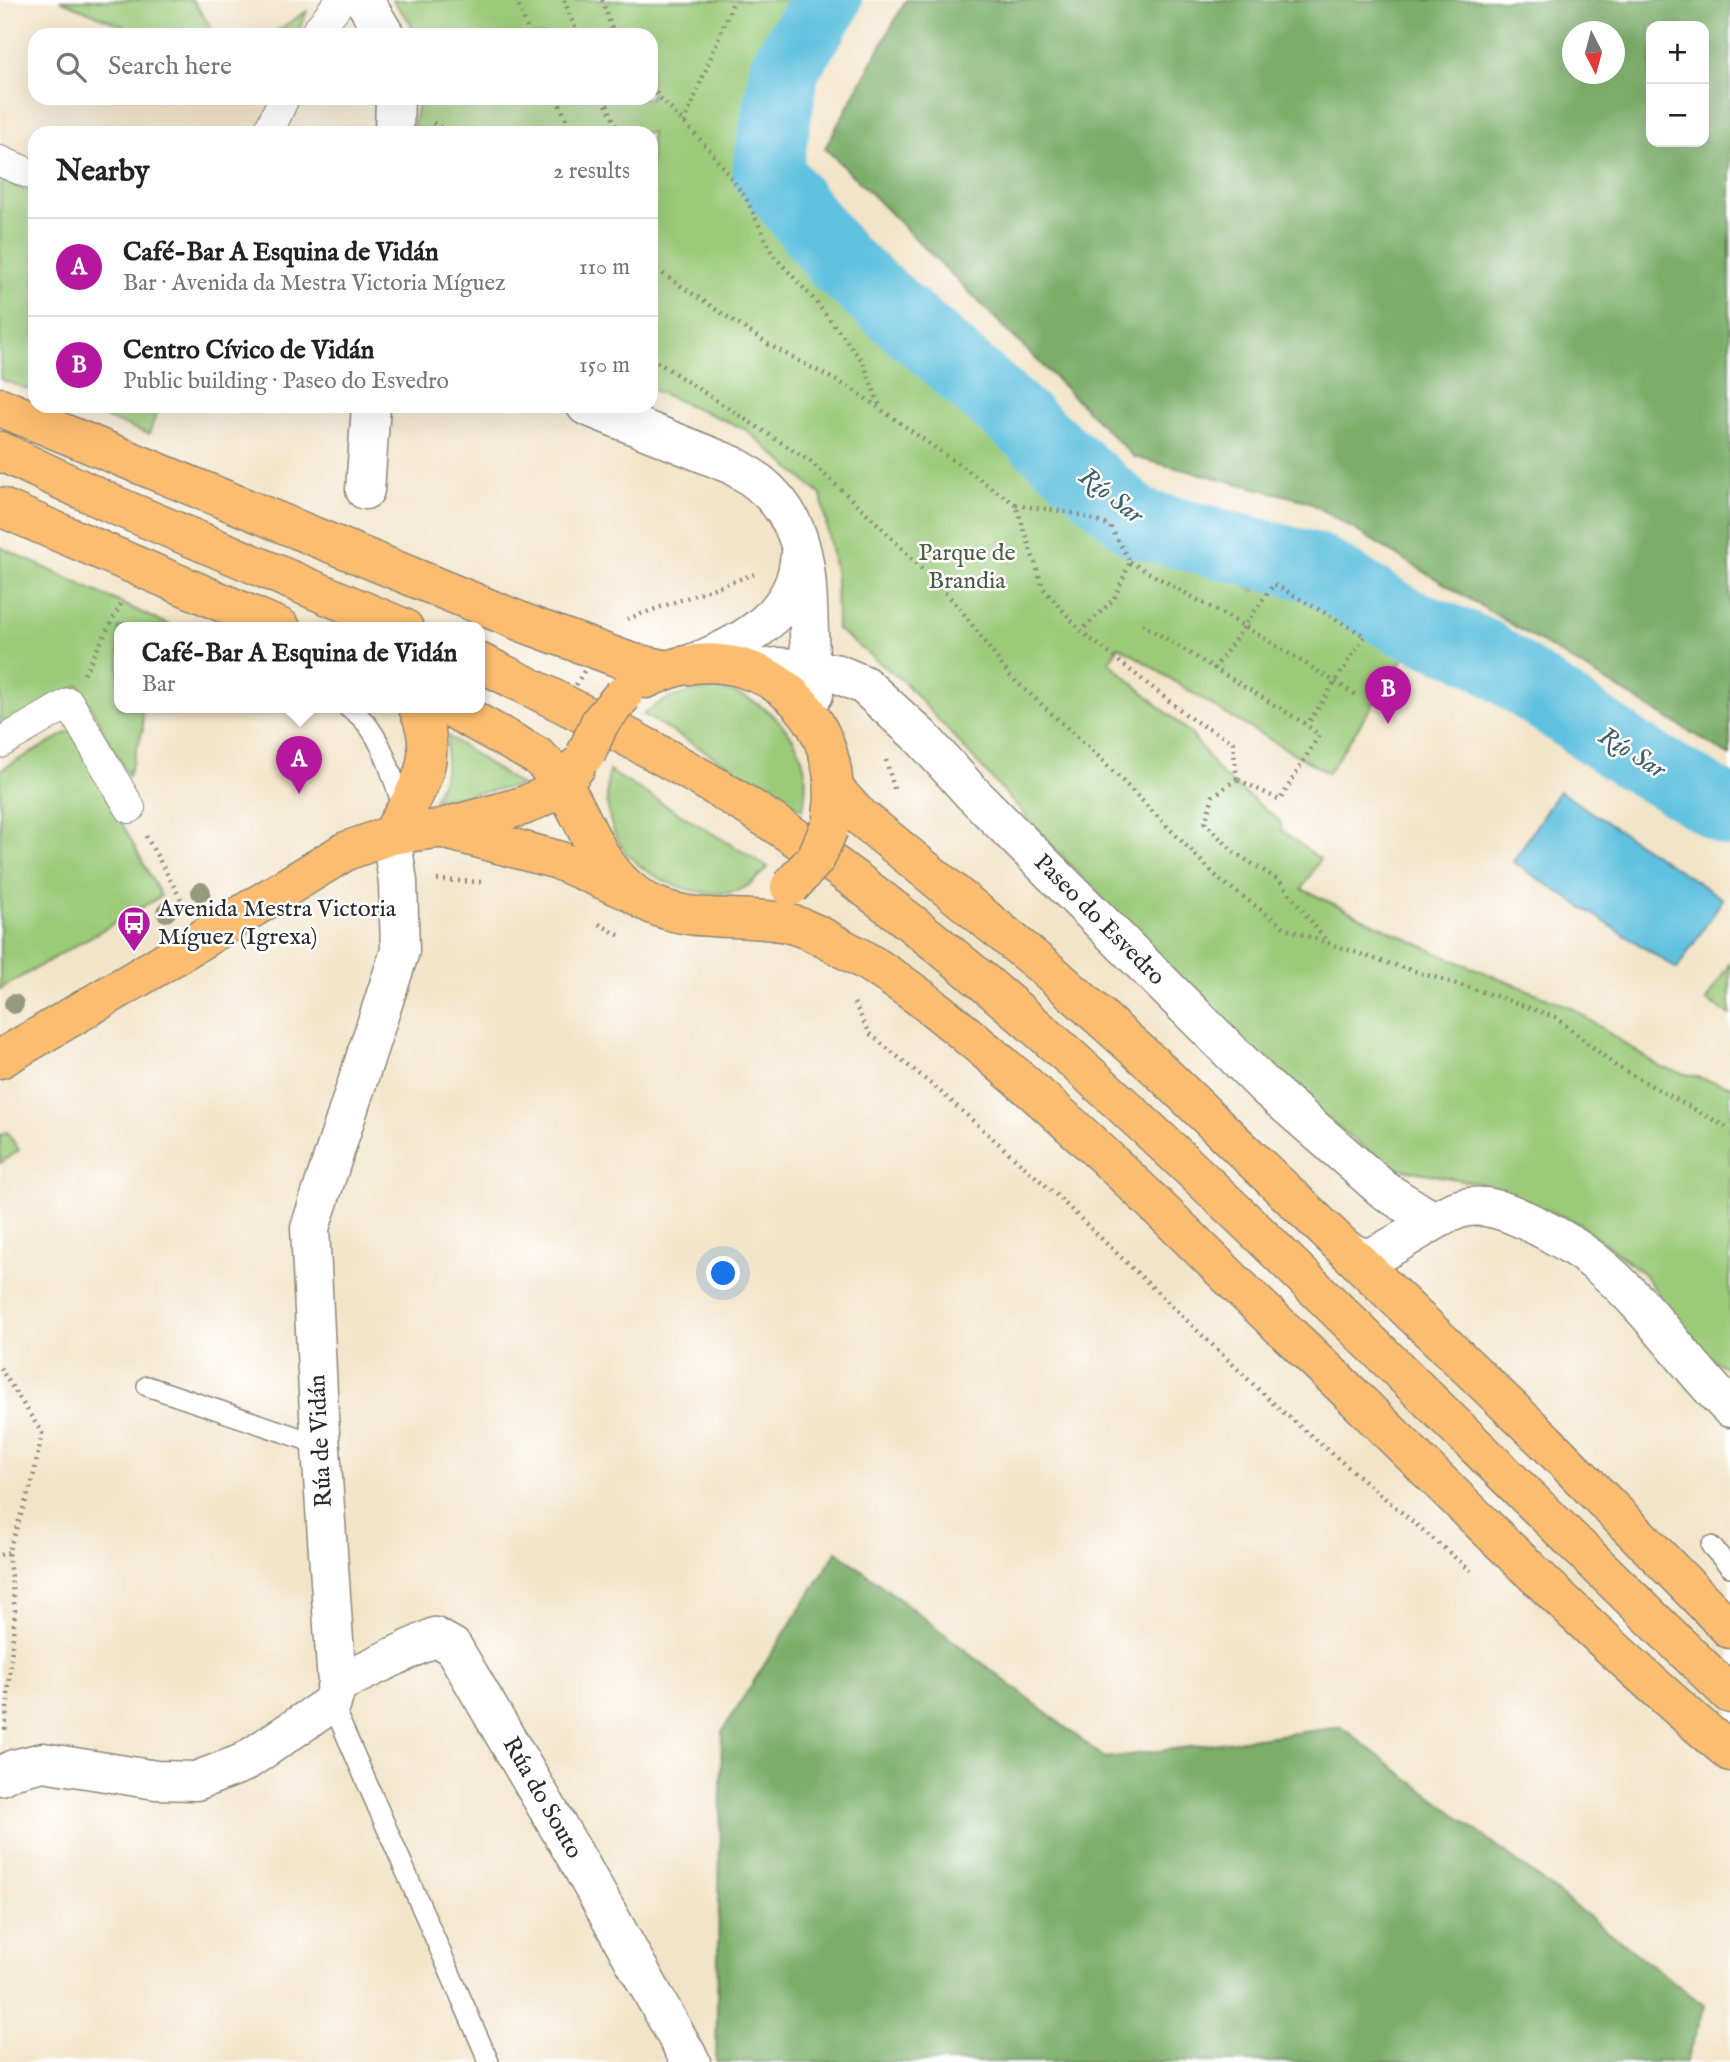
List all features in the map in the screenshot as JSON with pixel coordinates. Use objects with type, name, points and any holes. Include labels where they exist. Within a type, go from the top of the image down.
[{"type":"main road","points":[[0,407],[530,625],[630,662],[678,667],[718,664],[748,670],[794,696],[809,714],[830,755],[835,790],[829,828],[816,858],[790,887],[768,902],[716,917]]},
{"type":"main road","points":[[0,451],[70,485],[390,622]]},
{"type":"main road","points":[[0,461],[70,485]]},
{"type":"main road","points":[[0,507],[267,622]]},
{"type":"main road","points":[[485,666],[616,730],[787,832],[857,882],[974,974],[1081,1066],[1380,1351],[1730,1694]]},
{"type":"main road","points":[[0,1059],[359,844],[411,825],[523,806],[546,797],[562,785],[586,754],[600,722],[623,695],[644,680],[678,667]]},
{"type":"main road","points":[[411,825],[418,789],[428,759],[427,734],[420,713]]},
{"type":"main road","points":[[460,713],[537,756],[549,766],[587,829],[603,862],[621,883],[635,894],[670,911],[692,916],[788,923],[807,929],[882,970],[942,1013],[1108,1158],[1578,1618],[1628,1665],[1730,1752]]},
{"type":"main road","points":[[586,754],[580,794],[587,829]]},
{"type":"main road","points":[[835,790],[844,802],[877,831],[1050,972],[1157,1068],[1546,1442],[1730,1629]]},
{"type":"main road","points":[[411,825],[490,840],[558,860],[635,894]]},
{"type":"street","points":[[319,28],[341,0]]},
{"type":"street","points":[[364,0],[381,28]]},
{"type":"street","points":[[271,126],[281,105]]},
{"type":"street","points":[[394,126],[395,105]]},
{"type":"street","points":[[0,161],[28,173]]},
{"type":"street","points":[[365,490],[370,413]]},
{"type":"street","points":[[603,413],[732,465],[755,477],[786,510],[807,576],[810,669],[821,734]]},
{"type":"street","points":[[678,667],[710,657],[744,639],[781,608],[792,592],[798,576],[800,548]]},
{"type":"street","name":"Paseo do Esvedro","points":[[748,670],[778,667],[810,669],[838,674],[863,685],[922,738],[981,802],[1266,1087],[1384,1190],[1433,1222]]},
{"type":"street","points":[[0,743],[69,703],[130,808]]},
{"type":"street","name":"Rúa de Vidán","points":[[335,1693],[310,1228],[400,951],[398,882],[411,825]]},
{"type":"street","points":[[1349,1251],[1363,1257],[1374,1256],[1433,1222],[1465,1208],[1500,1209],[1536,1226],[1600,1266],[1638,1302],[1730,1408]]},
{"type":"street","name":"Rúa do Souto","points":[[335,1693],[435,1637],[453,1647],[580,1864],[691,2062]]},
{"type":"street","points":[[7,1773],[43,1762],[156,1780],[196,1781],[243,1763],[335,1693]]},
{"type":"lane","points":[[356,713],[375,737],[389,765],[411,825]]},
{"type":"lane","points":[[147,1386],[321,1445]]},
{"type":"lane","points":[[1711,1546],[1730,1567]]},
{"type":"lane","points":[[335,1693],[489,2062]]},
{"type":"path","points":[[516,0],[527,28]]},
{"type":"path","points":[[564,0],[575,28]]},
{"type":"path","points":[[602,0],[612,28]]},
{"type":"path","points":[[684,123],[734,0]]},
{"type":"path","points":[[658,95],[709,149],[746,198],[774,255],[811,296],[863,362],[881,410]]},
{"type":"path","points":[[560,105],[569,126]]},
{"type":"path","points":[[607,105],[616,126]]},
{"type":"path","points":[[658,271],[772,346],[852,389],[1016,505],[1074,513],[1110,526],[1130,562],[1244,626],[1358,696]]},
{"type":"path","points":[[658,363],[811,462],[959,607],[1009,675],[1095,753],[1220,880],[1287,929],[1555,1017],[1616,1066],[1730,1129]]},
{"type":"path","points":[[1016,505],[1043,588],[1081,631],[1109,650],[1193,720],[1233,742],[1237,779]]},
{"type":"path","points":[[1081,631],[1114,599],[1130,562]]},
{"type":"path","points":[[626,619],[757,573]]},
{"type":"path","points":[[1214,669],[1274,584],[1365,636],[1307,725]]},
{"type":"path","points":[[69,703],[122,602]]},
{"type":"path","points":[[1142,624],[1319,735],[1280,800],[1237,779]]},
{"type":"path","points":[[1237,779],[1213,796],[1205,823],[1235,853],[1280,881],[1327,942]]},
{"type":"path","points":[[130,808],[182,901]]},
{"type":"path","points":[[398,882],[450,880],[484,883]]},
{"type":"path","points":[[592,920],[629,940]]},
{"type":"path","points":[[848,996],[860,1011],[865,1028],[870,1034],[942,1093],[1054,1193],[1277,1407],[1476,1576]]},
{"type":"path","points":[[0,1368],[42,1433],[32,1483],[8,1552],[15,1611],[5,1736],[7,1773]]},
{"type":"path","points":[[0,1555],[8,1552]]},
{"type":"green space","points":[[60,0],[193,0],[211,28],[127,28]]},
{"type":"green space","name":"Parque de Brandia","points":[[392,0],[795,0],[761,57],[747,172],[796,251],[1126,534],[1180,542],[1254,591],[1270,572],[1409,650],[1328,773],[1227,715],[1119,646],[1109,662],[1192,735],[1221,774],[1280,821],[1282,831],[1320,859],[1302,889],[1446,957],[1570,1007],[1660,1067],[1730,1086],[1730,1370],[1699,1351],[1643,1273],[1578,1223],[1482,1184],[1387,1166],[1267,1072],[1134,935],[904,682],[837,629],[836,576],[821,495],[745,429],[658,392],[658,126],[413,126],[418,105],[658,105],[658,28],[411,28],[411,23]]},
{"type":"green space","points":[[906,0],[1730,0],[1730,756],[1307,501],[1134,457],[825,148]]},
{"type":"green space","points":[[307,11],[300,28],[282,28]]},
{"type":"green space","points":[[0,179],[28,191],[28,389],[0,379]]},
{"type":"green space","points":[[93,413],[156,413],[149,434]]},
{"type":"green space","points":[[0,547],[162,622],[114,622],[114,713],[142,713],[143,729],[128,776],[79,685],[0,729]]},
{"type":"green space","points":[[699,690],[723,690],[740,695],[766,710],[788,731],[802,758],[805,772],[803,810],[643,714],[669,699]]},
{"type":"green space","points":[[72,730],[161,896],[0,989],[0,770]]},
{"type":"green space","points":[[448,736],[521,786],[434,800],[445,772]]},
{"type":"green space","points":[[609,771],[768,867],[747,886],[723,893],[688,890],[654,875],[626,853],[613,831],[607,806]]},
{"type":"green space","points":[[1730,963],[1730,1015],[1706,1001]]},
{"type":"green space","points":[[7,1132],[19,1150],[0,1163],[0,1135]]},
{"type":"green space","points":[[837,1551],[1105,1758],[1341,1727],[1705,2006],[1686,2062],[716,2062],[722,1731]]},
{"type":"water","points":[[1559,791],[1723,899],[1677,969],[1513,862]]},
{"type":"waterway","name":"Río Sar","points":[[827,0],[785,67],[767,171],[838,261],[1138,523],[1316,568],[1403,621],[1479,651],[1630,754],[1730,812]]},
{"type":"place","name":"Centro Cívico de Vidán","points":[[1388,724]]},
{"type":"place","name":"Café-Bar A Esquina de Vidán","points":[[299,794]]},
{"type":"place","name":"Avenida Mestra Victoria Míguez (Igrexa)","points":[[134,953]]}]
